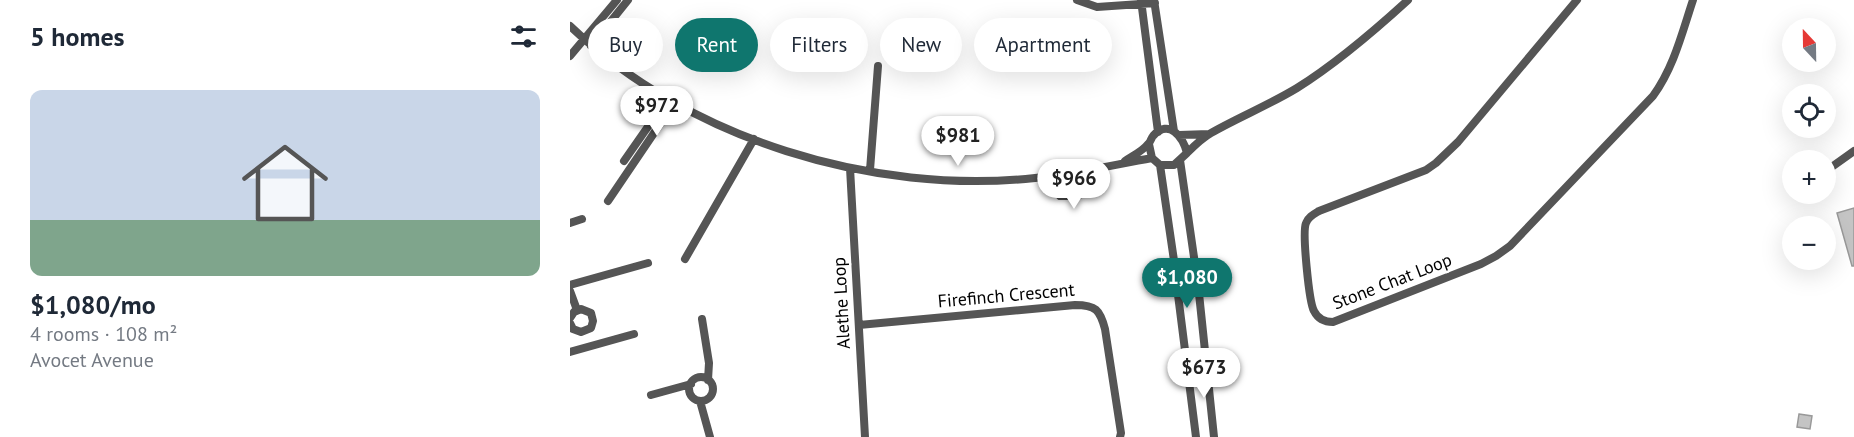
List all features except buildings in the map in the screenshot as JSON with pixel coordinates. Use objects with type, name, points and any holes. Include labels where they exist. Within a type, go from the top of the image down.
[{"type":"street","points":[[570,56],[617,0]]},
{"type":"street","points":[[614,18],[628,0]]},
{"type":"street","points":[[1077,0],[1097,7],[1154,2],[1177,133],[1186,153]]},
{"type":"street","points":[[1160,165],[1174,165],[1209,134],[1259,110],[1306,82],[1365,39],[1408,0]]},
{"type":"street","name":"Stone Chat Loop","points":[[1577,0],[1458,142],[1436,163],[1426,170],[1319,211],[1307,221],[1304,226],[1310,300],[1313,310],[1321,320],[1333,322],[1481,264],[1510,246],[1653,96],[1663,82],[1673,60],[1693,0]]},
{"type":"street","points":[[1141,2],[1158,132]]},
{"type":"street","points":[[570,26],[588,43]]},
{"type":"street","points":[[870,170],[878,66]]},
{"type":"street","points":[[627,72],[671,100],[767,144],[795,154],[850,168],[911,178],[989,180],[1055,175],[1152,158]]},
{"type":"street","points":[[624,161],[671,100]]},
{"type":"street","points":[[608,201],[671,100]]},
{"type":"street","points":[[1122,163],[1149,144],[1158,132],[1163,130],[1209,134]]},
{"type":"street","points":[[685,259],[754,139]]},
{"type":"street","points":[[1149,144],[1152,158],[1160,165],[1196,437]]},
{"type":"street","points":[[1836,164],[1854,152]]},
{"type":"street","points":[[1180,160],[1197,281],[1214,437]]},
{"type":"street","name":"Alethe Loop","points":[[850,168],[865,437]]},
{"type":"street","points":[[1055,175],[1060,196],[1078,196],[1083,192],[1080,171]]},
{"type":"street","points":[[570,223],[582,219]]},
{"type":"street","points":[[570,285],[648,263]]},
{"type":"street","points":[[570,291],[577,310]]},
{"type":"street","name":"Firefinch Crescent","points":[[859,325],[1076,305],[1091,306],[1100,315],[1105,329],[1120,437]]},
{"type":"street","points":[[570,318],[577,310],[584,309],[592,317],[591,328],[584,332],[577,331],[570,323]]},
{"type":"street","points":[[700,401],[708,399],[712,393],[712,386],[708,380],[709,363],[702,318]]},
{"type":"street","points":[[584,332],[590,346]]},
{"type":"street","points":[[570,352],[634,333]]},
{"type":"street","points":[[651,395],[691,384],[700,378],[708,380]]},
{"type":"street","points":[[691,384],[691,395],[700,401],[710,437]]}]
